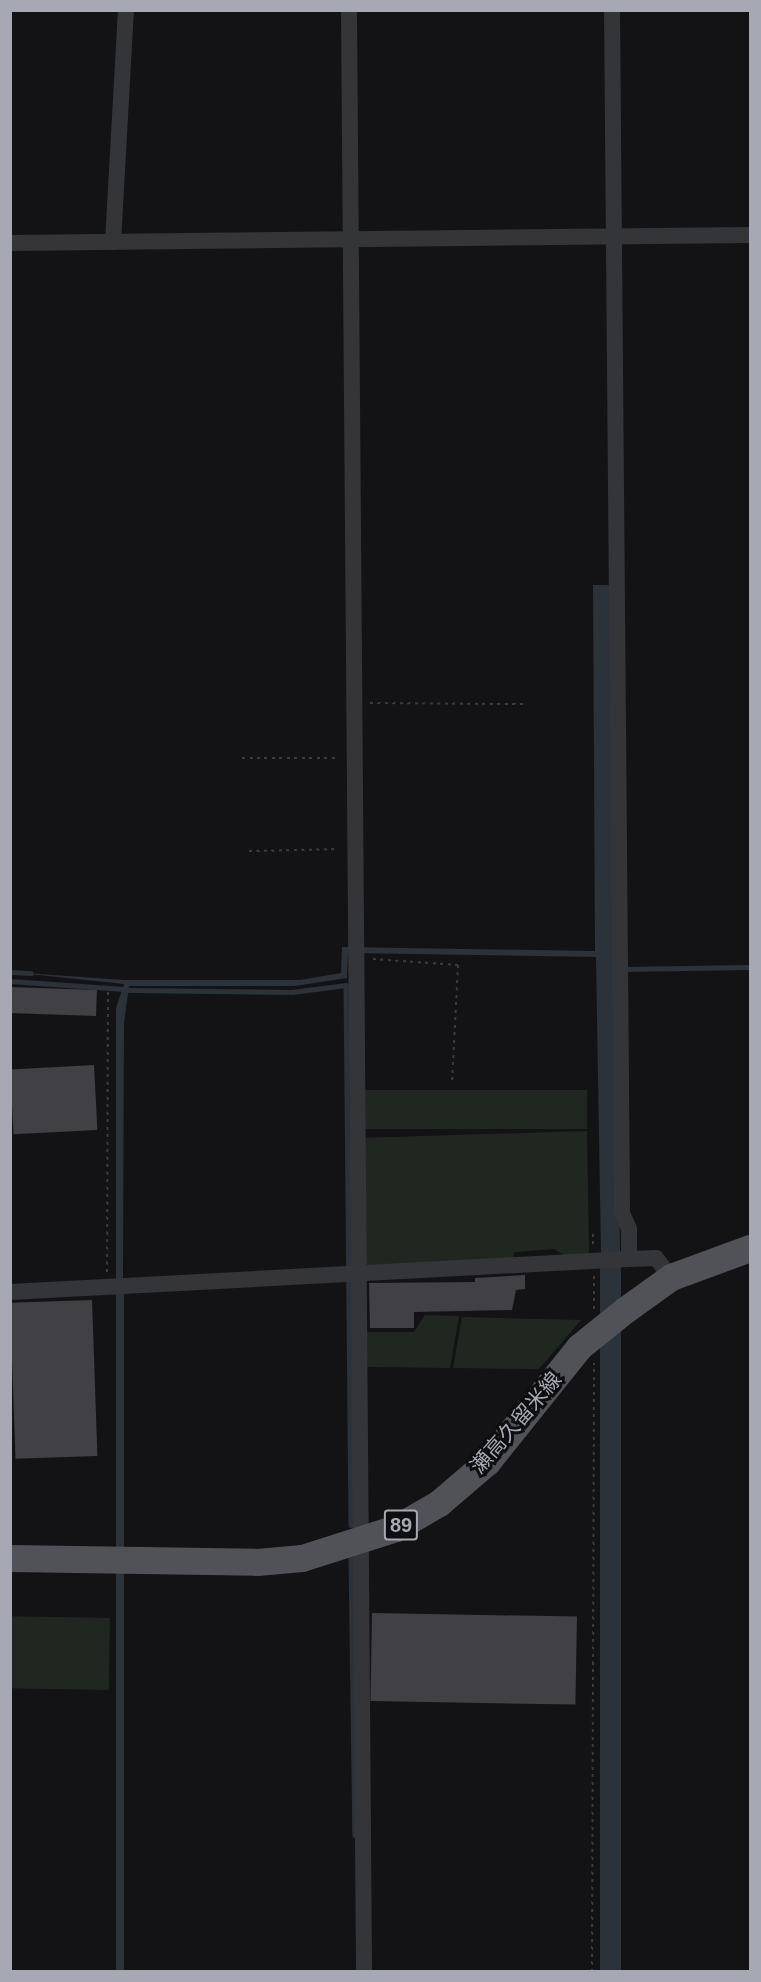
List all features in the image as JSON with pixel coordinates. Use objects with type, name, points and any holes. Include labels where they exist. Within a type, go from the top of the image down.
[{"type":"main road","name":"瀬高久留米線","points":[[10,1558],[257,1562],[302,1558],[359,1543],[439,1503],[487,1462],[595,1333],[625,1310],[671,1277],[750,1248]]},
{"type":"street","points":[[113,242],[126,10]]},
{"type":"street","points":[[349,10],[355,1273],[364,1971]]},
{"type":"street","points":[[612,10],[621,1213],[628,1229],[629,1259]]},
{"type":"street","points":[[10,243],[750,235]]},
{"type":"street","points":[[10,1292],[656,1258],[671,1277]]},
{"type":"path","points":[[353,703],[523,704]]},
{"type":"path","points":[[242,758],[353,759]]},
{"type":"path","points":[[249,851],[354,849]]},
{"type":"path","points":[[354,957],[458,964],[452,1083]]},
{"type":"path","points":[[108,992],[117,1286]]},
{"type":"path","points":[[592,1971],[595,1333],[593,1234]]},
{"type":"shaded area","points":[[593,585],[610,585],[620,1252],[601,1254],[596,957],[348,953],[347,978],[295,986],[129,986],[124,1023],[123,1279],[116,1279],[116,1008],[124,984],[10,972],[124,980],[300,980],[341,973],[342,947],[595,951]]},
{"type":"shaded area","points":[[360,1090],[587,1090],[587,1129],[360,1129]]},
{"type":"shaded area","points":[[587,1131],[589,1255],[563,1255],[555,1249],[514,1252],[513,1259],[362,1266],[360,1138]]},
{"type":"shaded area","points":[[600,1265],[621,1265],[621,1971],[600,1971]]},
{"type":"shaded area","points":[[116,1291],[124,1291],[124,1972],[116,1972]]},
{"type":"shaded area","points":[[425,1315],[459,1316],[450,1368],[365,1367],[365,1332],[414,1332]]},
{"type":"shaded area","points":[[462,1317],[581,1320],[539,1369],[453,1368]]},
{"type":"shaded area","points":[[11,1616],[110,1618],[109,1690],[10,1688]]},
{"type":"building","points":[[10,987],[97,990],[96,1016],[10,1013]]},
{"type":"building","points":[[94,1065],[97,1130],[14,1134],[10,1069]]},
{"type":"building","points":[[525,1275],[525,1289],[516,1290],[512,1310],[414,1312],[414,1328],[370,1328],[369,1283],[475,1282],[475,1278]]},
{"type":"building","points":[[92,1300],[97,1456],[15,1459],[10,1303]]},
{"type":"building","points":[[372,1613],[577,1617],[575,1705],[370,1701]]},
{"type":"waterway","points":[[622,969],[750,967]]},
{"type":"waterway","points":[[10,972],[31,973]]},
{"type":"waterway","points":[[10,981],[124,989]]},
{"type":"waterway","points":[[129,990],[292,992],[346,985],[351,1525]]},
{"type":"waterway","points":[[351,1558],[355,1835]]}]
